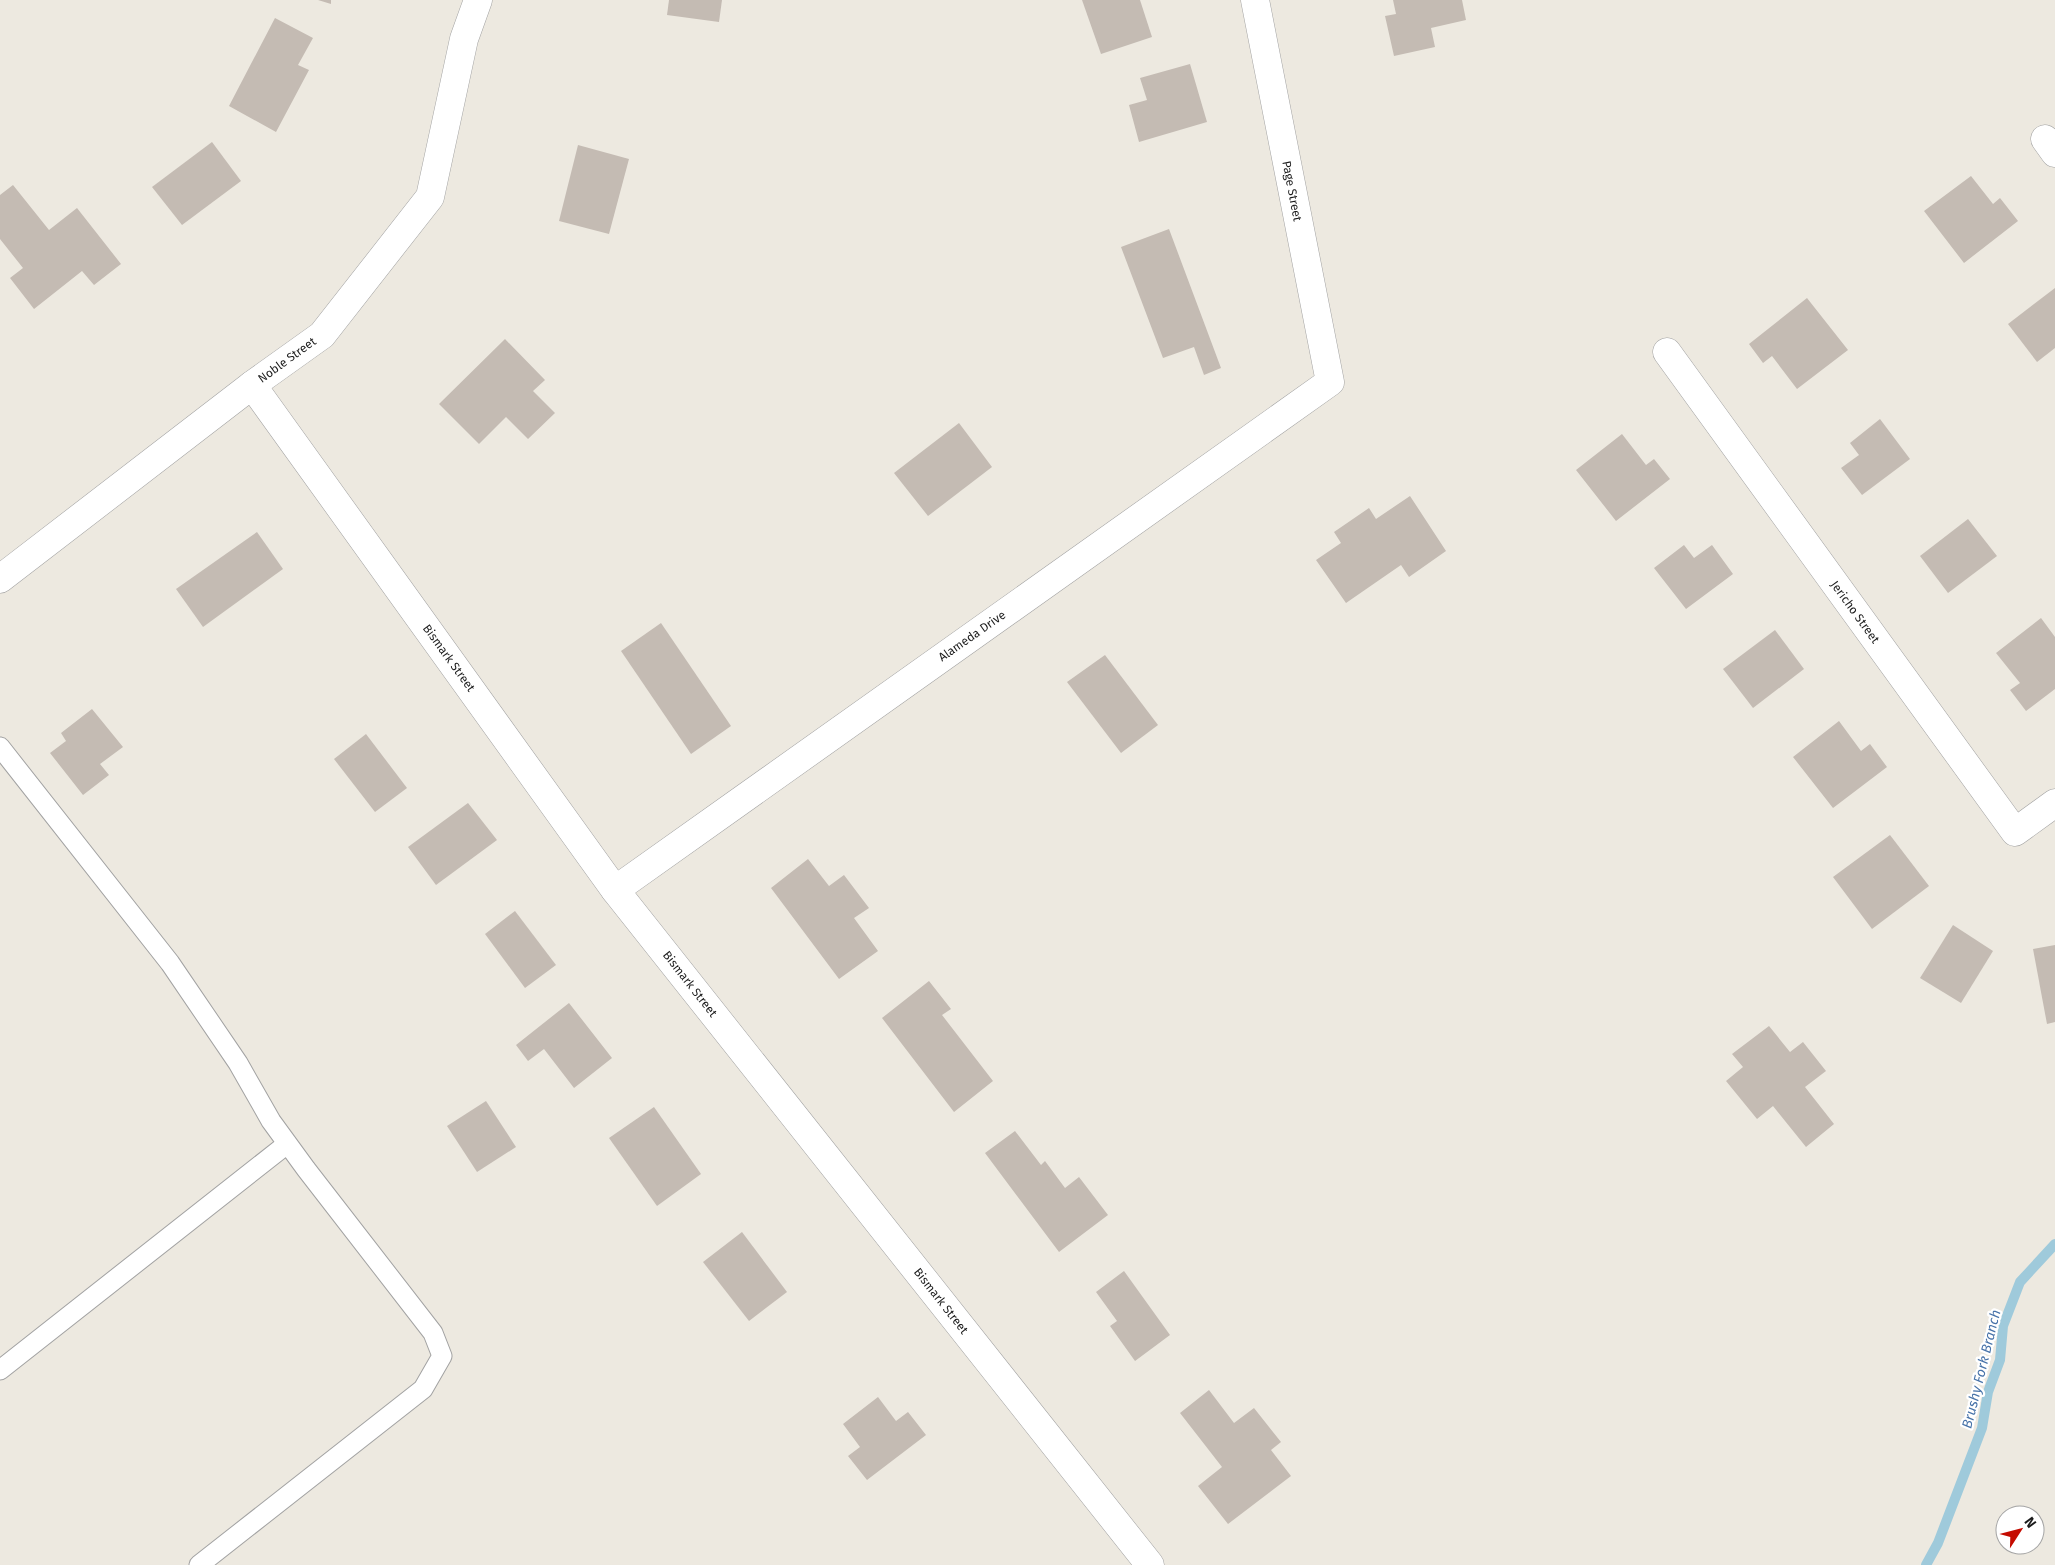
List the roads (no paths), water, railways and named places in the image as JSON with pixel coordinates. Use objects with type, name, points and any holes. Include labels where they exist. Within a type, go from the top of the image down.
[{"type":"street","name":"Noble Street","points":[[0,579],[252,385],[322,335],[430,197],[464,39],[478,0]]},
{"type":"street","name":"Page Street","points":[[1255,0],[1330,382]]},
{"type":"street","name":"Jericho Street","points":[[1667,352],[2015,832],[2055,803]]},
{"type":"street","name":"Alameda Drive","points":[[615,890],[1330,382]]},
{"type":"street","name":"Bismark Street","points":[[252,385],[615,890],[1150,1565]]},
{"type":"lane","points":[[0,747],[170,963],[238,1063],[271,1121],[433,1333],[442,1356],[423,1389],[199,1565]]},
{"type":"lane","points":[[0,1370],[287,1144]]},
{"type":"waterway","name":"Brushy Fork Branch","points":[[1926,1565],[1938,1543],[1982,1428],[1988,1392],[2000,1360],[2003,1326],[2020,1282],[2055,1244]]}]
